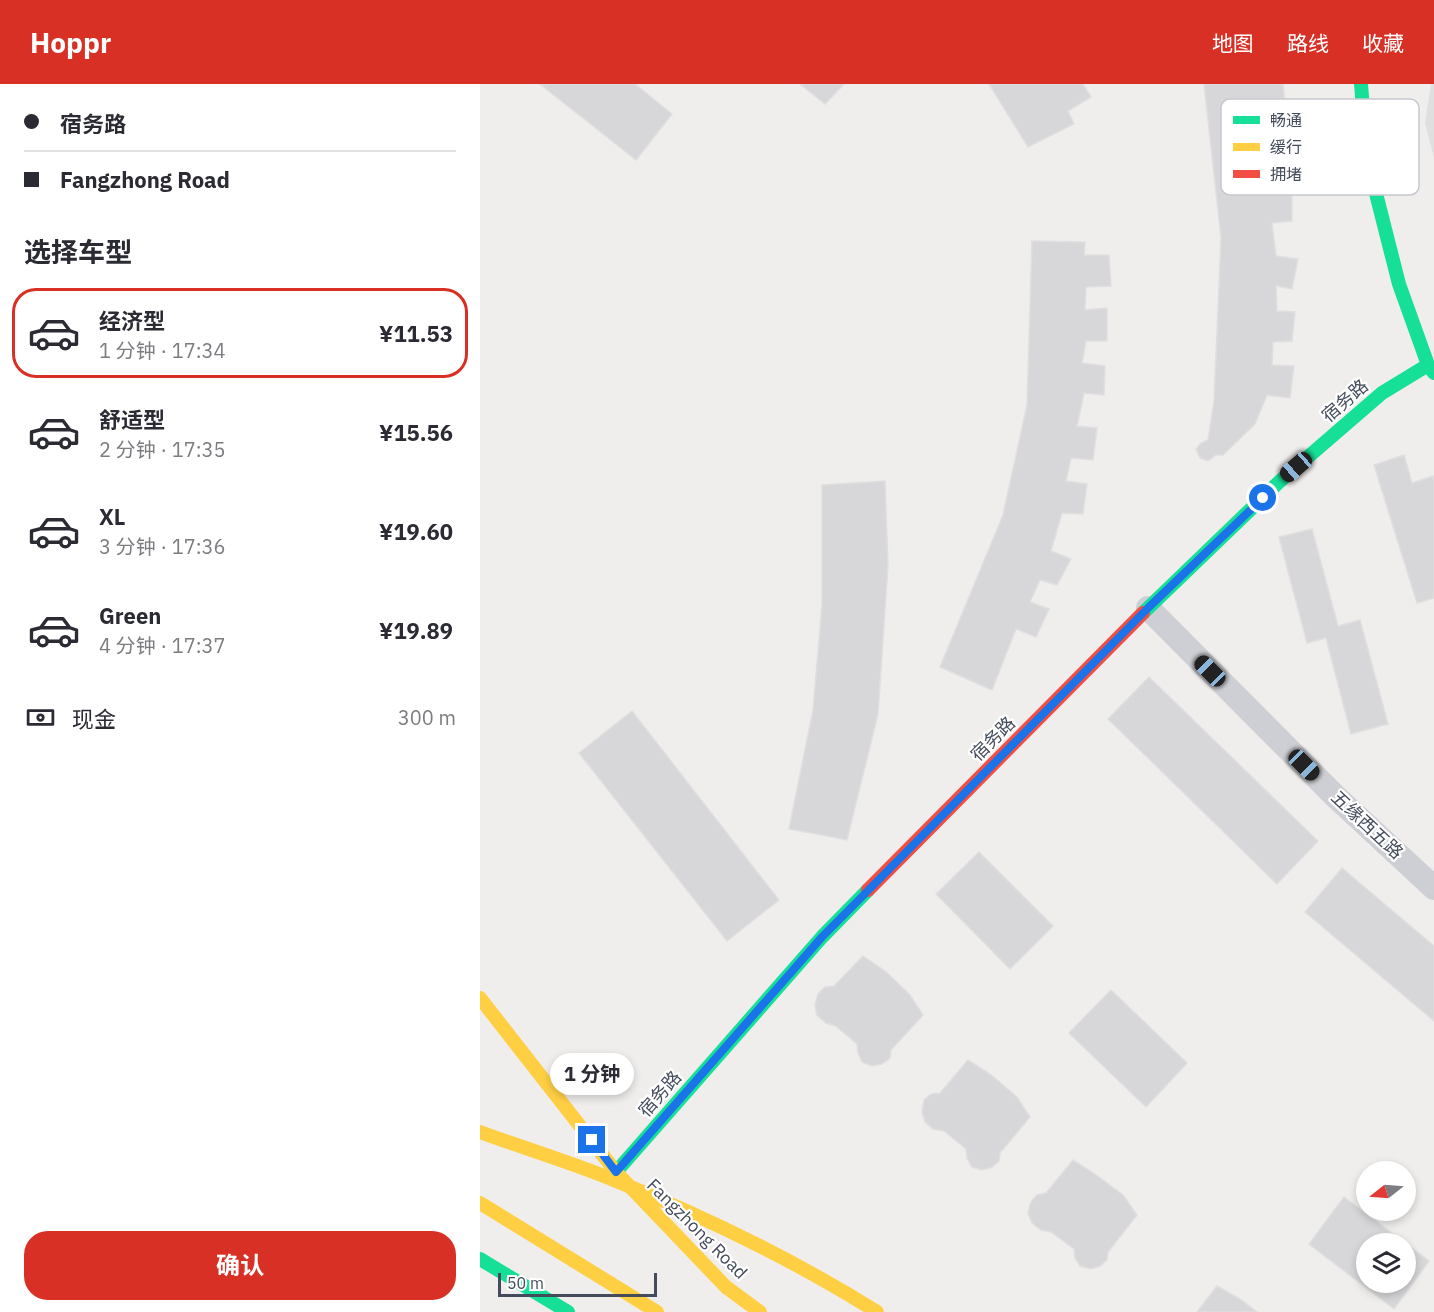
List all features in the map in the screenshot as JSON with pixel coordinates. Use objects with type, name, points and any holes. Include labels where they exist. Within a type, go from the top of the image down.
[{"type":"main road","points":[[1361,84],[1362,99]]},
{"type":"main road","points":[[1377,195],[1400,284],[1431,369]]},
{"type":"main road","name":"宿务路","points":[[616,1172],[822,937],[1148,608],[1280,482],[1382,393],[1431,369]]},
{"type":"main road","name":"Fangzhong Road","points":[[480,998],[616,1172],[726,1287],[760,1312]]},
{"type":"main road","points":[[480,1132],[620,1182],[708,1220],[775,1253],[877,1312]]},
{"type":"main road","points":[[480,1203],[657,1312]]},
{"type":"main road","points":[[480,1259],[568,1312]]},
{"type":"street","name":"五缘西五路","points":[[1148,608],[1335,796],[1434,888]]},
{"type":"shaded area","points":[[1431,84],[1434,84],[1434,158],[1425,123]]},
{"type":"building","points":[[540,84],[635,84],[672,114],[636,160]]},
{"type":"building","points":[[800,84],[844,84],[825,104]]},
{"type":"building","points":[[989,84],[1083,84],[1091,97],[1068,111],[1074,124],[1028,147]]},
{"type":"building","points":[[1204,84],[1283,84],[1285,99],[1221,99],[1221,195],[1292,195],[1292,221],[1272,223],[1276,256],[1298,259],[1292,289],[1276,286],[1277,311],[1295,312],[1292,341],[1273,342],[1272,365],[1294,366],[1290,398],[1267,395],[1255,424],[1223,455],[1216,455],[1208,461],[1200,458],[1196,449],[1208,440],[1214,401],[1221,238]]},
{"type":"building","points":[[1032,241],[1085,242],[1084,255],[1109,255],[1111,286],[1086,287],[1085,310],[1107,308],[1107,341],[1086,341],[1082,363],[1105,366],[1104,395],[1084,393],[1077,426],[1097,428],[1093,460],[1071,458],[1066,481],[1087,484],[1083,514],[1062,513],[1051,551],[1071,559],[1057,585],[1040,580],[1030,602],[1049,609],[1036,637],[1016,629],[992,690],[940,667],[1003,515],[1027,405]]},
{"type":"building","points":[[1404,455],[1412,483],[1433,476],[1434,480],[1434,598],[1417,603],[1374,465]]},
{"type":"building","points":[[885,481],[888,566],[878,714],[847,840],[789,829],[813,710],[822,605],[822,485]]},
{"type":"building","points":[[1312,529],[1338,626],[1360,620],[1388,724],[1351,734],[1326,638],[1307,643],[1279,537]]},
{"type":"building","points":[[1149,677],[1318,841],[1277,884],[1108,719]]},
{"type":"building","points":[[632,711],[779,900],[727,941],[579,753]]},
{"type":"building","points":[[979,852],[1053,926],[1010,969],[936,894]]},
{"type":"building","points":[[1342,868],[1434,946],[1434,1021],[1305,912]]},
{"type":"building","points":[[863,956],[885,971],[910,995],[923,1015],[891,1050],[890,1058],[882,1064],[872,1066],[862,1062],[857,1044],[836,1026],[826,1023],[817,1015],[815,1005],[818,994],[825,987],[834,986]]},
{"type":"building","points":[[1111,990],[1187,1063],[1146,1107],[1069,1033]]},
{"type":"building","points":[[968,1060],[990,1074],[1017,1097],[1030,1117],[1000,1153],[999,1161],[992,1167],[982,1170],[972,1167],[967,1158],[966,1149],[944,1131],[933,1129],[925,1122],[922,1112],[924,1100],[931,1094],[940,1093]]},
{"type":"building","points":[[1073,1160],[1123,1195],[1137,1215],[1108,1252],[1107,1260],[1091,1269],[1080,1266],[1075,1258],[1074,1249],[1051,1232],[1041,1230],[1032,1223],[1028,1213],[1031,1202],[1037,1195],[1046,1193]]},
{"type":"building","points":[[1344,1197],[1356,1206],[1356,1221],[1376,1221],[1392,1233],[1356,1233],[1356,1280],[1309,1244]]},
{"type":"building","points":[[1416,1251],[1429,1261],[1416,1279]]},
{"type":"building","points":[[1217,1286],[1240,1299],[1257,1312],[1197,1312]]},
{"type":"building","points":[[1373,1293],[1406,1293],[1394,1309]]},
{"type":"traffic: fast","points":[[1361,84],[1362,99]]},
{"type":"traffic: fast","points":[[1376,195],[1399,284],[1428,365],[1434,373]]},
{"type":"traffic: fast","points":[[1143,613],[1279,482],[1382,393],[1428,365]]},
{"type":"traffic: fast","points":[[616,1172],[822,937],[868,890]]},
{"type":"traffic: fast","points":[[480,1259],[568,1312]]},
{"type":"traffic: slow","points":[[480,998],[616,1172],[726,1287],[760,1312]]},
{"type":"traffic: slow","points":[[480,1132],[589,1170],[675,1206],[778,1255],[877,1312]]},
{"type":"traffic: slow","points":[[480,1203],[657,1312]]},
{"type":"traffic: jam","points":[[868,890],[1143,613]]},
{"type":"route","points":[[592,1140],[616,1172],[822,937],[1148,608],[1263,498]]}]
